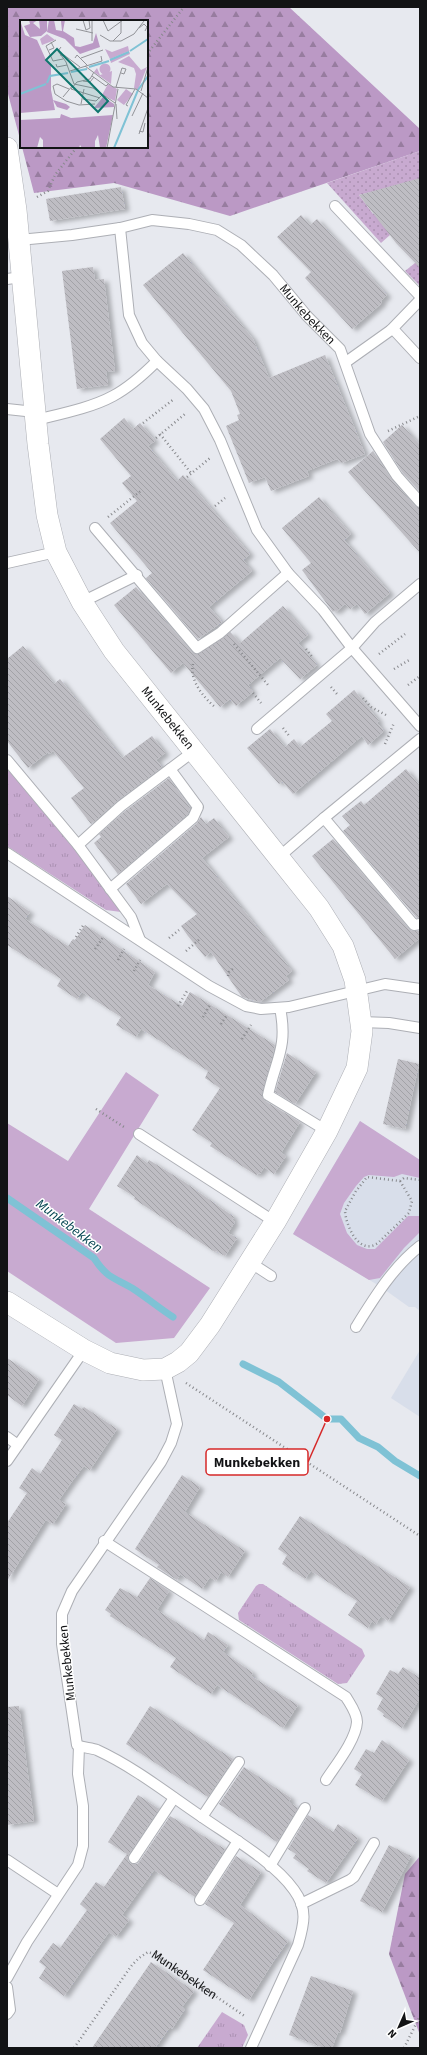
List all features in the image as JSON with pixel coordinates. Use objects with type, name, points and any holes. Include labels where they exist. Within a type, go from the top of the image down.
[{"type":"street","name":"Munkebekken","points":[[7,148],[19,240],[15,278],[36,416],[47,514],[56,552],[82,602],[114,651],[319,908],[342,946],[357,990],[362,1032],[357,1068],[328,1131],[275,1222],[210,1326],[188,1353],[178,1362],[165,1369],[143,1370],[110,1363],[84,1350],[7,1302]]},
{"type":"lane","points":[[335,206],[420,296]]},
{"type":"lane","name":"Munkebekken","points":[[19,240],[72,235],[120,228],[152,220],[188,224],[217,230],[241,245],[273,276],[307,316],[340,349],[373,438],[397,476],[420,502]]},
{"type":"lane","points":[[120,228],[129,315],[142,343],[157,361],[187,389],[204,409],[224,447],[257,530],[288,573],[323,610],[352,648],[420,726]]},
{"type":"lane","points":[[346,362],[391,330],[420,300]]},
{"type":"lane","points":[[391,330],[394,330],[420,358]]},
{"type":"lane","points":[[7,409],[36,416],[64,413],[112,396],[137,380],[157,361]]},
{"type":"lane","points":[[94,528],[137,576],[197,648],[225,628],[288,573]]},
{"type":"lane","points":[[7,564],[56,552]]},
{"type":"lane","points":[[82,602],[137,576]]},
{"type":"lane","points":[[256,729],[352,648],[375,622],[420,584]]},
{"type":"lane","points":[[279,857],[420,739]]},
{"type":"lane","points":[[78,845],[121,806],[194,751]]},
{"type":"lane","points":[[7,760],[78,845],[110,888],[131,917],[140,940]]},
{"type":"lane","points":[[110,888],[193,818],[198,807],[170,769]]},
{"type":"lane","points":[[324,818],[414,925],[420,924]]},
{"type":"lane","points":[[7,854],[209,986],[246,1006],[261,1009],[280,1008],[385,984],[420,989]]},
{"type":"lane","points":[[280,1008],[284,1037],[279,1060],[273,1072],[268,1095],[328,1131]]},
{"type":"lane","points":[[361,1022],[389,1023],[420,1028]]},
{"type":"lane","points":[[139,1134],[275,1222]]},
{"type":"lane","points":[[356,1327],[381,1287],[412,1252],[420,1246]]},
{"type":"lane","points":[[250,1263],[271,1276]]},
{"type":"lane","points":[[7,1461],[84,1350]]},
{"type":"lane","name":"Munkebekken","points":[[7,1978],[27,1942],[51,1908],[58,1894],[78,1865],[83,1846],[82,1806],[78,1774],[79,1746],[77,1745],[62,1644],[62,1614],[72,1591],[104,1541],[161,1462],[171,1443],[177,1424],[165,1369]]},
{"type":"lane","points":[[7,1437],[18,1445]]},
{"type":"lane","points":[[104,1541],[346,1697],[353,1709],[357,1722],[353,1734],[326,1780]]},
{"type":"lane","points":[[79,1746],[96,1750],[143,1777],[238,1841],[270,1866],[295,1891],[304,1912],[298,1945],[251,2048]]},
{"type":"lane","points":[[202,1817],[238,1762]]},
{"type":"lane","points":[[134,1858],[174,1798]]},
{"type":"lane","points":[[270,1866],[305,1808]]},
{"type":"lane","points":[[200,1900],[238,1841]]},
{"type":"lane","points":[[301,1904],[354,1877],[374,1843]]},
{"type":"lane","points":[[7,1860],[58,1894]]},
{"type":"lane","points":[[7,1987],[10,2010],[7,2014]]},
{"type":"path","points":[[148,53],[184,7]]},
{"type":"path","points":[[16,210],[48,191],[55,174],[76,148]]},
{"type":"path","points":[[143,423],[187,389]]},
{"type":"path","points":[[156,438],[198,403]]},
{"type":"path","points":[[373,438],[420,416]]},
{"type":"path","points":[[160,434],[191,473]]},
{"type":"path","points":[[187,477],[224,447]]},
{"type":"path","points":[[94,528],[142,490]]},
{"type":"path","points":[[225,628],[234,645],[268,685]]},
{"type":"path","points":[[379,653],[405,634]]},
{"type":"path","points":[[197,648],[192,667],[196,682],[203,698],[215,707]]},
{"type":"path","points":[[395,669],[411,659]]},
{"type":"path","points":[[408,685],[420,676]]},
{"type":"path","points":[[363,698],[371,707],[389,716]]},
{"type":"path","points":[[385,745],[394,723],[392,720]]},
{"type":"path","points":[[96,1109],[139,1134]]},
{"type":"path","points":[[400,1181],[412,1201],[409,1213],[374,1246],[364,1246],[354,1237],[347,1226],[345,1211],[347,1204],[362,1183],[368,1177],[400,1181],[404,1178],[420,1180]]},
{"type":"path","points":[[165,1369],[420,1536]]},
{"type":"path","name":"Munkebekken","points":[[74,2048],[132,1965],[148,1952],[170,1965],[260,2028]]},
{"type":"path","points":[[404,2048],[420,2016]]},
{"type":"shaded area","points":[[360,1121],[420,1160],[420,1311],[415,1307],[409,1307],[381,1287],[293,1234]]},
{"type":"shaded area","points":[[420,1350],[420,1417],[391,1398]]},
{"type":"green space","points":[[7,7],[289,7],[420,129],[420,151],[230,216],[114,183],[34,193],[22,148],[148,148],[148,20],[20,20],[20,139],[7,90]]},
{"type":"green space","points":[[420,151],[420,180],[359,195],[373,214],[386,204],[390,235],[381,243],[327,183]]},
{"type":"green space","points":[[420,259],[420,286],[405,271]]},
{"type":"green space","points":[[7,768],[119,903],[121,912],[106,910],[7,846]]},
{"type":"green space","points":[[126,1072],[159,1095],[89,1209],[210,1288],[174,1338],[116,1343],[7,1271],[7,1123],[68,1161]]},
{"type":"green space","points":[[360,1121],[420,1160],[420,1178],[402,1174],[394,1177],[369,1175],[364,1177],[344,1203],[340,1214],[347,1233],[357,1245],[367,1249],[375,1249],[408,1216],[420,1216],[420,1232],[404,1248],[380,1278],[369,1280],[293,1234]]},
{"type":"green space","points":[[263,1584],[362,1649],[365,1656],[347,1683],[338,1684],[239,1620],[238,1613],[256,1586]]},
{"type":"green space","points":[[420,1856],[420,2035],[389,1954],[405,1874]]},
{"type":"green space","points":[[222,2012],[244,2025],[248,2035],[242,2048],[197,2048]]},
{"type":"building","points":[[420,178],[420,268],[396,243],[359,195]]},
{"type":"building","points":[[121,187],[125,209],[50,221],[46,199]]},
{"type":"building","points":[[301,215],[310,225],[317,219],[387,295],[381,301],[382,303],[352,329],[305,278],[311,272],[277,237]]},
{"type":"building","points":[[183,253],[253,339],[269,378],[325,355],[365,454],[341,463],[337,459],[307,471],[309,476],[271,491],[265,477],[249,483],[226,426],[239,420],[237,415],[240,414],[231,391],[143,285]]},
{"type":"building","points":[[93,267],[95,280],[104,279],[115,371],[106,372],[108,385],[77,389],[62,271]]},
{"type":"building","points":[[124,418],[133,429],[140,423],[155,441],[148,446],[177,481],[183,475],[250,554],[243,560],[252,571],[209,607],[222,622],[198,639],[146,578],[152,573],[110,523],[137,501],[122,483],[131,476],[100,439]]},
{"type":"building","points":[[402,425],[420,445],[420,492],[402,472],[383,442]]},
{"type":"building","points":[[373,451],[392,480],[415,506],[420,508],[420,553],[348,472]]},
{"type":"building","points":[[319,497],[351,534],[344,540],[390,593],[365,614],[357,604],[350,609],[345,604],[336,612],[335,610],[333,612],[302,570],[311,563],[282,528]]},
{"type":"building","points":[[136,587],[192,652],[197,654],[230,632],[240,643],[283,606],[308,635],[298,643],[317,665],[300,679],[280,658],[248,685],[253,692],[236,706],[230,699],[220,707],[183,663],[171,673],[114,605]]},
{"type":"building","points":[[23,646],[54,684],[60,679],[122,758],[152,736],[165,753],[156,760],[162,767],[117,801],[91,824],[71,798],[84,788],[53,751],[49,754],[48,752],[28,768],[7,741],[7,659]]},
{"type":"building","points":[[354,690],[379,721],[377,723],[384,731],[368,745],[362,736],[293,794],[282,781],[279,784],[247,748],[270,729],[285,747],[294,739],[300,747],[332,721],[326,714]]},
{"type":"building","points":[[406,769],[420,786],[420,918],[417,918],[343,831],[350,825],[342,816],[361,801],[364,805]]},
{"type":"building","points":[[169,778],[190,808],[188,814],[118,874],[94,843],[101,837],[99,834],[125,811]]},
{"type":"building","points":[[201,817],[206,824],[214,818],[229,837],[202,858],[292,971],[286,976],[289,980],[260,1002],[242,997],[211,952],[205,957],[188,936],[181,926],[197,914],[167,884],[141,904],[126,884],[197,823]]},
{"type":"building","points":[[333,839],[409,929],[412,931],[420,931],[420,938],[395,959],[312,856]]},
{"type":"building","points":[[7,896],[30,912],[25,919],[68,946],[73,939],[75,940],[85,925],[155,972],[148,985],[182,1006],[190,992],[275,1045],[262,1097],[265,1101],[300,1122],[281,1153],[286,1156],[274,1174],[264,1167],[260,1174],[259,1173],[256,1175],[210,1146],[212,1143],[192,1130],[220,1088],[205,1078],[208,1071],[141,1029],[136,1037],[116,1025],[121,1017],[82,992],[77,999],[57,986],[61,979],[7,945]]},
{"type":"building","points":[[287,1053],[316,1072],[295,1104],[275,1092]]},
{"type":"building","points":[[398,1059],[419,1064],[405,1129],[383,1124]]},
{"type":"building","points":[[137,1155],[147,1163],[149,1160],[183,1181],[234,1217],[232,1220],[235,1222],[228,1233],[237,1238],[225,1256],[216,1251],[215,1252],[134,1199],[135,1197],[117,1186]]},
{"type":"building","points":[[7,1358],[39,1379],[22,1406],[7,1395]]},
{"type":"building","points":[[74,1404],[82,1409],[84,1407],[117,1429],[90,1470],[84,1466],[73,1480],[59,1500],[66,1504],[53,1524],[46,1520],[45,1521],[7,1581],[7,1523],[27,1493],[19,1488],[32,1468],[40,1474],[62,1440],[54,1435]]},
{"type":"building","points":[[182,1475],[200,1487],[185,1512],[245,1551],[228,1577],[221,1572],[216,1581],[210,1577],[202,1589],[180,1574],[177,1580],[157,1567],[159,1565],[135,1549]]},
{"type":"building","points":[[300,1516],[410,1587],[388,1621],[381,1616],[376,1624],[372,1621],[368,1628],[348,1615],[357,1601],[311,1571],[305,1579],[282,1564],[287,1555],[278,1549]]},
{"type":"building","points":[[150,1578],[169,1591],[157,1610],[204,1640],[208,1632],[228,1645],[223,1652],[253,1673],[251,1676],[298,1705],[283,1728],[217,1685],[211,1694],[170,1667],[176,1658],[110,1616],[111,1614],[105,1610],[120,1588],[137,1597]]},
{"type":"building","points":[[403,1667],[420,1678],[420,1698],[402,1728],[383,1716],[384,1714],[377,1709],[383,1698],[376,1694],[390,1670],[398,1674]]},
{"type":"building","points":[[19,1706],[34,1821],[7,1825],[7,1707]]},
{"type":"building","points":[[150,1706],[233,1759],[208,1797],[126,1744]]},
{"type":"building","points":[[382,1740],[409,1760],[382,1801],[355,1785],[362,1774],[354,1769],[366,1749],[374,1753]]},
{"type":"building","points":[[244,1767],[291,1798],[289,1802],[298,1808],[277,1842],[219,1804]]},
{"type":"building","points":[[138,1795],[159,1809],[129,1854],[128,1861],[131,1864],[137,1864],[139,1862],[170,1816],[225,1849],[195,1897],[154,1870],[122,1915],[129,1920],[116,1937],[109,1932],[64,1996],[39,1978],[46,1967],[39,1962],[53,1943],[60,1948],[87,1910],[80,1904],[96,1882],[104,1887],[127,1854],[108,1842]]},
{"type":"building","points":[[308,1815],[333,1832],[338,1824],[358,1838],[326,1883],[307,1871],[309,1869],[293,1858],[296,1854],[288,1849]]},
{"type":"building","points":[[389,1845],[411,1856],[382,1912],[360,1901]]},
{"type":"building","points":[[236,1856],[261,1872],[240,1905],[288,1941],[249,2000],[203,1970],[234,1923],[205,1904]]},
{"type":"building","points":[[151,1962],[194,1991],[182,2007],[185,2009],[172,2029],[170,2027],[155,2048],[92,2048]]},
{"type":"building","points":[[311,1976],[353,1991],[340,2033],[338,2032],[332,2048],[324,2048],[289,2035]]},
{"type":"waterway","name":"Munkebekken","points":[[7,1198],[94,1258],[103,1270],[111,1276],[132,1288],[173,1317]]},
{"type":"waterway","name":"Munkebekken","points":[[243,1364],[279,1382],[327,1419],[341,1419],[359,1438],[378,1447],[395,1461],[420,1476]]},
{"type":"place","name":"Munkebekken","points":[[327,1419]]}]
